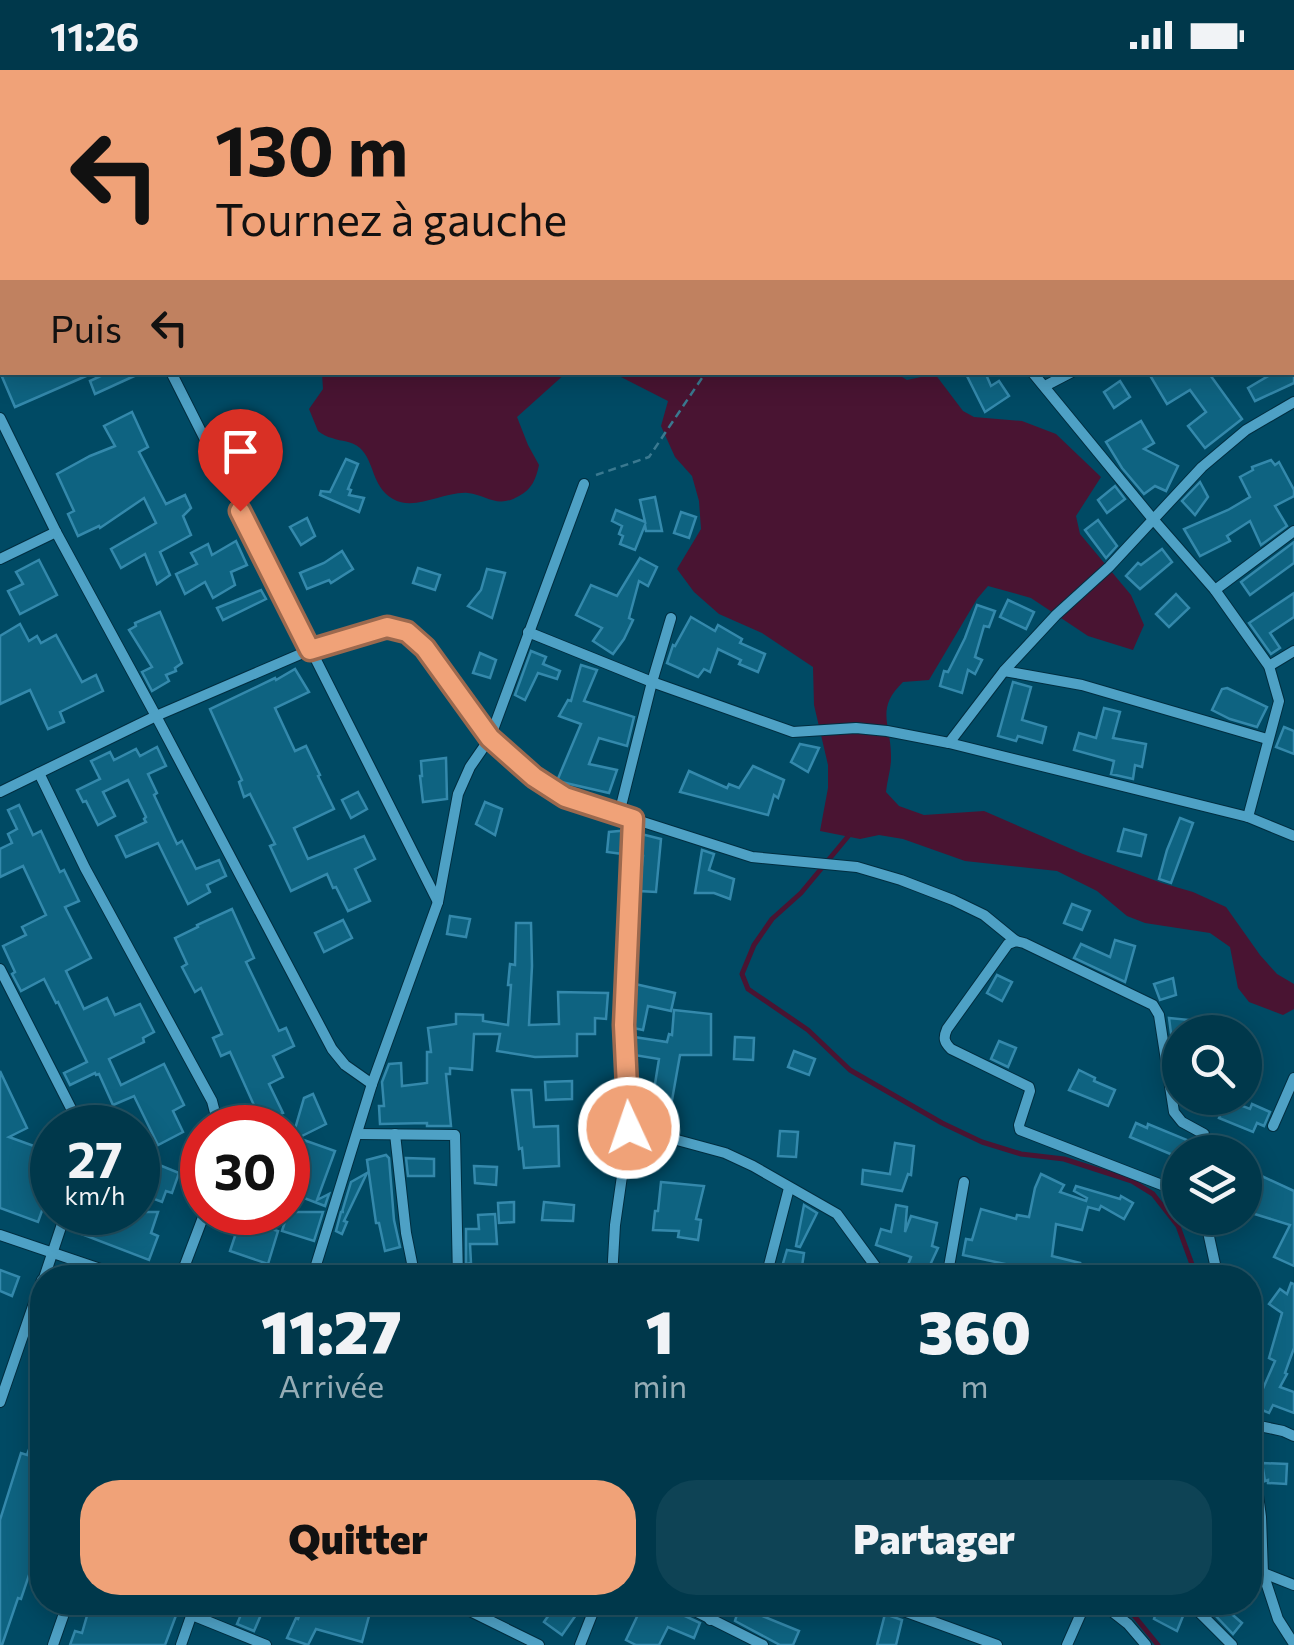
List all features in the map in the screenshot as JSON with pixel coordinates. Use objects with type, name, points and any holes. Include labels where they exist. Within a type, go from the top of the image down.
[{"type":"street","points":[[172,375],[438,902]]},
{"type":"street","points":[[1035,375],[1215,590],[1269,666],[1279,700],[1248,817]]},
{"type":"street","points":[[1046,386],[1066,375]]},
{"type":"street","points":[[949,743],[1004,671],[1202,467],[1236,439],[1294,402]]},
{"type":"street","points":[[0,418],[56,532],[332,1050],[345,1065],[372,1084]]},
{"type":"street","points":[[316,1265],[372,1084],[438,902],[458,794],[490,738],[584,484]]},
{"type":"street","points":[[1215,590],[1294,531]]},
{"type":"street","points":[[0,559],[56,532]]},
{"type":"street","points":[[619,814],[671,618]]},
{"type":"street","points":[[0,792],[156,716],[310,650],[387,627],[407,632],[425,648],[490,738],[565,797],[752,857],[857,866],[902,880],[984,915],[1016,941],[1153,1005],[1160,1016],[1174,1112],[1182,1122],[1204,1135]]},
{"type":"street","points":[[528,632],[652,682],[793,732],[856,728],[949,743],[1248,817],[1294,836]]},
{"type":"street","points":[[1269,666],[1294,651]]},
{"type":"street","points":[[1004,671],[1082,685],[1268,738]]},
{"type":"street","points":[[39,773],[85,868],[213,1105]]},
{"type":"street","points":[[612,1265],[614,1226],[629,1128],[624,1025],[633,819]]},
{"type":"street","points":[[1016,941],[1008,944],[947,1030],[945,1044],[1029,1086],[1020,1130],[1162,1185]]},
{"type":"street","points":[[0,970],[69,1105]]},
{"type":"street","points":[[1273,1126],[1294,1078]]},
{"type":"street","points":[[629,1128],[725,1154],[828,1207],[874,1265]]},
{"type":"street","points":[[358,1134],[455,1135],[458,1265]]},
{"type":"street","points":[[395,1134],[412,1265]]},
{"type":"street","points":[[949,1265],[964,1182]]},
{"type":"street","points":[[769,1265],[789,1188]]},
{"type":"street","points":[[48,1265],[58,1235]]},
{"type":"street","points":[[185,1265],[197,1235]]},
{"type":"street","points":[[1209,1235],[1215,1265]]},
{"type":"street","points":[[0,1236],[90,1265]]},
{"type":"street","points":[[0,1402],[30,1316]]},
{"type":"street","points":[[1262,1427],[1294,1436]]},
{"type":"street","points":[[1262,1517],[1264,1573],[1278,1619],[1294,1644]]},
{"type":"street","points":[[1264,1573],[1294,1585]]},
{"type":"street","points":[[53,1645],[63,1615]]},
{"type":"street","points":[[181,1645],[192,1615],[266,1645]]},
{"type":"street","points":[[478,1615],[539,1645]]},
{"type":"street","points":[[580,1645],[592,1615]]},
{"type":"street","points":[[701,1615],[763,1645]]},
{"type":"street","points":[[710,1620],[711,1615]]},
{"type":"street","points":[[915,1615],[997,1645]]},
{"type":"street","points":[[1067,1645],[1080,1615]]},
{"type":"street","points":[[1117,1615],[1146,1645]]},
{"type":"street","points":[[1202,1615],[1232,1645]]},
{"type":"path","points":[[584,484],[594,475],[649,457],[704,375]]},
{"type":"shaded area","points":[[322,375],[564,375],[517,417],[539,465],[527,490],[504,501],[468,493],[411,503],[393,499],[377,481],[360,448],[318,431],[309,409],[323,389]]},
{"type":"shaded area","points":[[611,375],[899,375],[907,380],[936,375],[963,411],[974,417],[1022,421],[1056,434],[1101,477],[1076,516],[1080,534],[1131,595],[1144,625],[1133,650],[1088,636],[1031,598],[988,586],[929,680],[903,682],[889,701],[891,759],[886,792],[899,806],[924,815],[984,811],[1083,854],[1226,907],[1260,955],[1277,974],[1294,984],[1294,1009],[1283,1015],[1249,1002],[1238,988],[1230,947],[1210,933],[1145,923],[1127,916],[1097,891],[1057,871],[965,861],[903,839],[879,835],[860,839],[820,831],[828,765],[814,705],[813,667],[762,633],[719,614],[694,592],[677,569],[701,529],[692,476],[675,457],[661,426],[668,401]]},
{"type":"building","points":[[1,375],[88,375],[15,407]]},
{"type":"building","points":[[103,375],[136,375],[95,394],[90,381]]},
{"type":"building","points":[[966,375],[986,375],[991,386],[999,381],[1009,396],[985,412]]},
{"type":"building","points":[[1150,375],[1210,375],[1242,419],[1205,448],[1188,426],[1206,412],[1190,390],[1167,404]]},
{"type":"building","points":[[1270,375],[1294,375],[1294,383],[1255,401],[1248,388]]},
{"type":"building","points":[[1120,381],[1130,397],[1114,408],[1104,392]]},
{"type":"building","points":[[132,412],[148,447],[139,452],[166,504],[185,495],[191,508],[183,516],[191,535],[160,552],[170,575],[157,584],[145,554],[121,568],[111,549],[156,523],[144,498],[100,528],[78,536],[68,514],[74,511],[57,474],[115,446],[104,426]]},
{"type":"building","points":[[1141,421],[1154,443],[1144,449],[1178,466],[1166,491],[1155,486],[1144,494],[1106,442]]},
{"type":"building","points":[[346,459],[358,464],[348,489],[349,495],[364,498],[359,512],[320,495],[321,491],[330,492]]},
{"type":"building","points":[[1271,460],[1275,465],[1279,462],[1294,490],[1294,496],[1275,506],[1287,526],[1261,545],[1250,521],[1227,536],[1230,541],[1200,556],[1184,529],[1250,497],[1240,477]]},
{"type":"building","points":[[1200,482],[1208,497],[1195,515],[1182,501]]},
{"type":"building","points":[[1115,486],[1125,499],[1107,513],[1098,500]]},
{"type":"building","points":[[655,497],[662,531],[646,531],[645,525],[635,550],[620,544],[622,526],[612,521],[616,510],[645,522],[640,500]]},
{"type":"building","points":[[681,512],[696,517],[689,538],[674,533]]},
{"type":"building","points":[[307,518],[315,536],[301,545],[290,527]]},
{"type":"building","points":[[1098,520],[1117,546],[1106,558],[1085,530]]},
{"type":"building","points":[[236,541],[247,565],[231,572],[235,585],[213,598],[205,582],[185,594],[176,574],[197,564],[191,553],[208,544],[212,555]]},
{"type":"building","points":[[1294,542],[1294,563],[1250,595],[1241,582]]},
{"type":"building","points":[[1162,549],[1172,562],[1140,589],[1126,576],[1138,563],[1141,565]]},
{"type":"building","points":[[342,551],[353,569],[331,583],[329,580],[307,589],[300,573]]},
{"type":"building","points":[[640,558],[657,567],[648,586],[639,581],[629,618],[633,620],[613,654],[593,641],[602,628],[576,615],[591,585],[617,596]]},
{"type":"building","points":[[39,560],[57,595],[20,614],[8,591],[23,584],[16,572]]},
{"type":"building","points":[[418,568],[440,575],[435,590],[413,583]]},
{"type":"building","points":[[487,569],[505,573],[492,618],[468,606],[481,590]]},
{"type":"building","points":[[261,590],[266,599],[223,620],[217,608]]},
{"type":"building","points":[[1294,593],[1294,617],[1270,633],[1280,648],[1271,654],[1249,623]]},
{"type":"building","points":[[1176,594],[1189,608],[1169,627],[1156,614]]},
{"type":"building","points":[[1008,600],[1034,612],[1026,629],[1000,617]]},
{"type":"building","points":[[977,605],[995,611],[989,627],[984,626],[975,657],[982,660],[975,674],[968,670],[962,693],[940,686]]},
{"type":"building","points":[[160,612],[182,663],[166,675],[169,681],[152,691],[142,672],[152,667],[129,630],[135,623]]},
{"type":"building","points":[[691,617],[715,631],[718,625],[742,639],[740,643],[765,654],[758,672],[718,649],[710,672],[704,669],[698,677],[667,663],[673,645]]},
{"type":"building","points":[[20,624],[29,641],[37,636],[41,643],[56,635],[82,682],[96,675],[103,691],[60,712],[64,722],[48,729],[30,690],[0,704],[0,636]]},
{"type":"building","points":[[531,651],[546,657],[543,664],[560,671],[557,679],[538,673],[525,700],[515,695]]},
{"type":"building","points":[[480,653],[496,660],[490,678],[473,673]]},
{"type":"building","points":[[581,665],[597,670],[584,701],[634,717],[627,746],[599,738],[589,764],[617,770],[609,793],[557,781],[581,724],[559,716],[571,701]]},
{"type":"building","points":[[295,669],[309,692],[275,708],[295,751],[306,746],[334,809],[294,828],[308,859],[364,836],[375,859],[355,869],[370,901],[348,911],[327,874],[291,891],[270,846],[275,844],[250,794],[244,797],[239,782],[242,780],[210,709]]},
{"type":"building","points":[[1013,682],[1031,687],[1022,720],[1046,727],[1042,743],[1018,736],[1016,741],[998,736]]},
{"type":"building","points":[[1222,689],[1267,707],[1257,727],[1212,710]]},
{"type":"building","points":[[1104,708],[1120,712],[1113,738],[1146,744],[1142,767],[1135,765],[1133,779],[1111,774],[1114,761],[1074,750],[1079,733],[1096,738]]},
{"type":"building","points":[[1284,727],[1294,731],[1294,754],[1276,747]]},
{"type":"building","points":[[800,744],[819,748],[808,772],[791,762]]},
{"type":"building","points":[[157,747],[166,766],[148,774],[177,844],[182,841],[196,869],[219,860],[226,876],[207,885],[210,892],[188,904],[158,843],[126,857],[116,836],[146,822],[128,780],[103,792],[115,816],[98,825],[77,790],[100,779],[91,761],[110,752],[114,760],[136,749],[140,756]]},
{"type":"building","points":[[446,758],[447,799],[423,802],[421,761]]},
{"type":"building","points":[[753,766],[784,780],[768,815],[680,792],[689,771],[727,788],[729,784],[739,788]]},
{"type":"building","points":[[358,792],[367,809],[351,818],[342,800]]},
{"type":"building","points":[[485,802],[502,809],[495,835],[476,824]]},
{"type":"building","points":[[19,805],[33,835],[41,831],[79,901],[65,907],[91,958],[66,971],[84,1009],[107,998],[115,1015],[140,1004],[154,1032],[143,1038],[144,1042],[109,1059],[121,1085],[164,1064],[184,1105],[173,1111],[180,1134],[160,1144],[160,1105],[138,1105],[134,1096],[113,1105],[95,1073],[70,1085],[64,1073],[87,1062],[58,1002],[44,979],[21,991],[12,974],[15,972],[3,946],[26,935],[22,927],[46,915],[23,866],[0,877],[0,849],[12,843],[8,834],[17,829],[8,810]]},
{"type":"building","points":[[1180,818],[1193,823],[1171,883],[1159,879]]},
{"type":"building","points":[[1124,829],[1146,835],[1141,856],[1118,851]]},
{"type":"building","points":[[624,831],[623,854],[607,852],[609,832]]},
{"type":"building","points":[[641,834],[661,839],[656,892],[639,891]]},
{"type":"building","points":[[702,850],[714,854],[709,870],[734,879],[730,899],[714,893],[695,893]]},
{"type":"building","points":[[1072,904],[1090,911],[1082,930],[1064,923]]},
{"type":"building","points":[[232,909],[254,958],[246,962],[279,1031],[286,1028],[294,1046],[273,1056],[283,1077],[269,1084],[279,1105],[254,1105],[230,1052],[221,1056],[213,1038],[222,1034],[201,988],[195,992],[182,967],[187,964],[175,938]]},
{"type":"building","points":[[450,916],[470,919],[466,937],[447,934]]},
{"type":"building","points":[[343,920],[352,938],[324,952],[315,933]]},
{"type":"building","points":[[516,923],[531,923],[529,1025],[559,1024],[558,992],[608,993],[606,1019],[595,1018],[595,1034],[577,1034],[577,1056],[535,1057],[497,1051],[500,1034],[474,1034],[472,1070],[450,1068],[450,1074],[446,1074],[451,1126],[380,1124],[379,1106],[384,1106],[382,1082],[389,1064],[401,1063],[402,1086],[427,1083],[427,1052],[431,1052],[428,1028],[456,1024],[456,1014],[483,1015],[483,1021],[508,1025],[508,985],[510,964],[515,965]]},
{"type":"building","points":[[1115,940],[1135,946],[1125,982],[1074,958],[1081,944],[1110,957]]},
{"type":"building","points":[[997,975],[1012,982],[1002,1001],[987,993]]},
{"type":"building","points":[[1173,978],[1176,995],[1160,1000],[1154,984]]},
{"type":"building","points":[[635,984],[675,993],[671,1011],[648,1006],[643,1030],[633,1028]]},
{"type":"building","points":[[674,1010],[711,1014],[711,1055],[680,1055],[669,1117],[650,1115],[659,1059],[634,1055],[634,1037],[667,1042],[669,1034],[672,1035]]},
{"type":"building","points":[[735,1037],[754,1038],[753,1060],[734,1059]]},
{"type":"building","points":[[999,1041],[1016,1048],[1008,1067],[991,1059]]},
{"type":"building","points":[[794,1051],[815,1059],[809,1075],[788,1067]]},
{"type":"building","points":[[1079,1070],[1115,1090],[1108,1106],[1069,1090]]},
{"type":"building","points":[[0,1071],[27,1128],[9,1137],[30,1145],[30,1219],[0,1208]]},
{"type":"building","points":[[572,1081],[572,1099],[546,1100],[545,1082]]},
{"type":"building","points":[[512,1090],[531,1090],[534,1127],[558,1126],[559,1166],[524,1168]]},
{"type":"building","points":[[313,1094],[326,1124],[310,1132],[310,1105],[302,1105],[304,1098]]},
{"type":"building","points":[[1262,1108],[1270,1112],[1264,1126],[1257,1123],[1253,1132],[1219,1118],[1262,1115]]},
{"type":"building","points":[[1136,1123],[1175,1135],[1162,1135],[1162,1150],[1130,1137]]},
{"type":"building","points":[[780,1131],[798,1132],[796,1157],[778,1156]]},
{"type":"building","points":[[599,1133],[612,1134],[612,1160],[598,1160]]},
{"type":"building","points":[[310,1142],[335,1151],[317,1200],[329,1194],[325,1206],[310,1200]]},
{"type":"building","points":[[895,1143],[914,1146],[911,1175],[908,1174],[902,1191],[862,1184],[863,1170],[890,1174]]},
{"type":"building","points":[[386,1155],[400,1247],[385,1251],[376,1223],[367,1160]]},
{"type":"building","points":[[406,1158],[434,1159],[434,1176],[408,1176]]},
{"type":"building","points":[[160,1165],[179,1173],[172,1193],[166,1191],[162,1202]]},
{"type":"building","points":[[474,1166],[497,1167],[496,1185],[475,1183]]},
{"type":"building","points":[[367,1173],[344,1221],[347,1222],[342,1234],[336,1231],[351,1182]]},
{"type":"building","points":[[1041,1174],[1064,1185],[1060,1192],[1086,1201],[1074,1191],[1076,1186],[1120,1199],[1121,1196],[1133,1203],[1124,1219],[1101,1206],[1099,1210],[1088,1207],[1082,1230],[1056,1224],[1052,1256],[1079,1265],[1010,1265],[963,1255],[966,1239],[972,1240],[981,1209],[1016,1219],[1017,1215],[1029,1217]]},
{"type":"building","points":[[1262,1176],[1294,1191],[1294,1266],[1274,1257],[1290,1225],[1262,1216]]},
{"type":"building","points":[[661,1182],[704,1186],[696,1219],[701,1220],[698,1240],[678,1237],[679,1231],[653,1230]]},
{"type":"building","points":[[514,1202],[514,1222],[499,1223],[498,1203]]},
{"type":"building","points":[[544,1202],[574,1205],[573,1221],[542,1220]]},
{"type":"building","points":[[804,1205],[817,1213],[800,1247],[796,1246]]},
{"type":"building","points":[[896,1205],[907,1207],[905,1232],[911,1216],[937,1223],[932,1246],[938,1248],[930,1265],[908,1265],[911,1257],[876,1245],[881,1229],[891,1232]]},
{"type":"building","points":[[310,1212],[323,1212],[314,1241],[295,1235],[310,1235]]},
{"type":"building","points":[[495,1214],[497,1244],[470,1244],[471,1263],[466,1264],[466,1229],[479,1229],[478,1215]]},
{"type":"building","points":[[84,1235],[156,1235],[149,1260]]},
{"type":"building","points":[[235,1235],[277,1235],[268,1264],[230,1251]]},
{"type":"building","points":[[787,1250],[804,1253],[802,1265],[783,1265]]},
{"type":"building","points":[[0,1270],[19,1277],[12,1296],[0,1291]]},
{"type":"building","points":[[1291,1283],[1294,1284],[1294,1348],[1280,1387],[1294,1392],[1294,1413],[1273,1405],[1269,1413],[1262,1410],[1262,1391],[1275,1361],[1269,1358],[1282,1313],[1269,1304],[1280,1289],[1287,1294]]},
{"type":"building","points":[[30,1447],[30,1572],[2,1645],[0,1520],[21,1453],[27,1455]]},
{"type":"building","points":[[1262,1463],[1287,1464],[1286,1484],[1265,1481]]},
{"type":"building","points":[[87,1615],[176,1615],[165,1645],[70,1645],[75,1631],[82,1633]]},
{"type":"building","points":[[241,1615],[261,1615],[254,1631],[237,1624]]},
{"type":"building","points":[[299,1615],[369,1616],[362,1642],[316,1629],[308,1645],[287,1638]]},
{"type":"building","points":[[549,1615],[576,1615],[562,1635],[544,1622]]},
{"type":"building","points":[[638,1615],[683,1615],[700,1623],[694,1638],[668,1627],[659,1645],[636,1645],[626,1640]]},
{"type":"building","points":[[737,1615],[760,1615],[799,1631],[793,1645],[780,1645],[735,1621]]},
{"type":"building","points":[[885,1615],[902,1620],[896,1645],[877,1645]]},
{"type":"building","points":[[1155,1615],[1183,1615],[1177,1631],[1154,1619]]},
{"type":"building","points":[[1215,1615],[1233,1615],[1242,1623],[1233,1634]]},
{"type":"waterway","points":[[850,834],[801,893],[772,919],[754,945],[742,974],[748,989],[808,1030],[850,1070],[942,1123],[982,1142],[1021,1154],[1064,1159],[1132,1181],[1153,1194],[1178,1226],[1192,1265]]},
{"type":"waterway","points":[[1134,1615],[1158,1645]]},
{"type":"route","points":[[240,511],[310,650],[387,627],[407,632],[425,648],[490,738],[534,777],[565,797],[633,819],[624,1025],[629,1128]]}]
